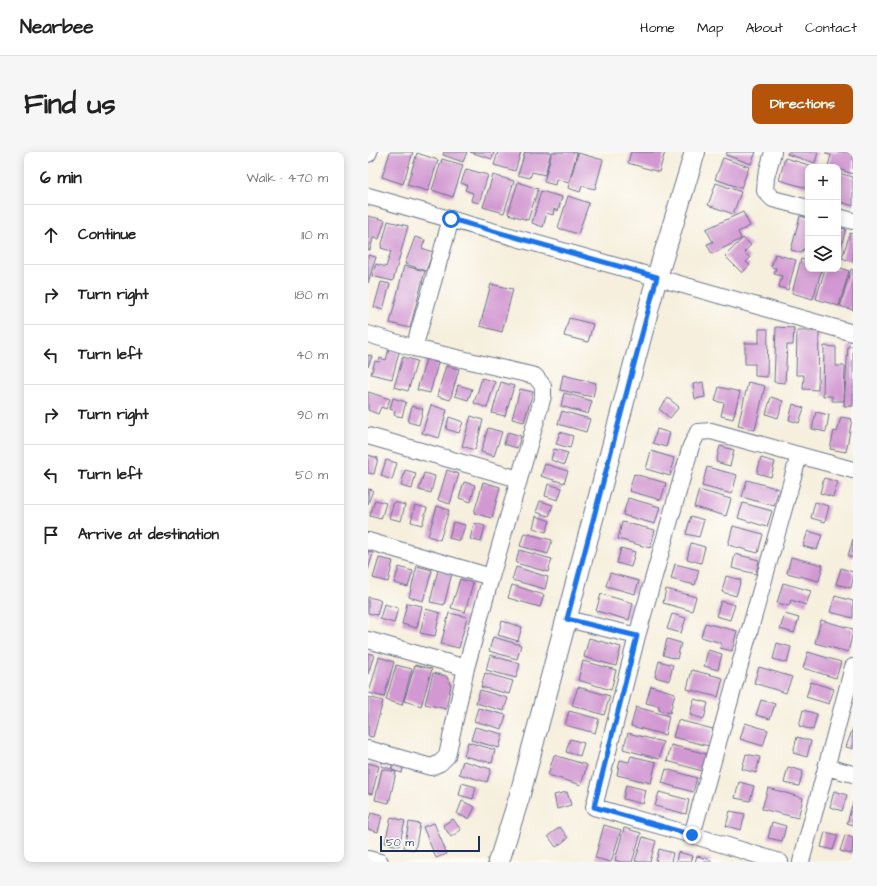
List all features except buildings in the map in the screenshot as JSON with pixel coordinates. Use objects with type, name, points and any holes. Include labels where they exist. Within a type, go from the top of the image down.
[{"type":"street","points":[[498,862],[519,798],[657,277],[695,152]]},
{"type":"street","points":[[773,152],[766,177],[765,191],[773,198],[805,207]]},
{"type":"street","points":[[368,196],[853,333]]},
{"type":"street","points":[[841,218],[853,221]]},
{"type":"street","points":[[414,348],[451,219]]},
{"type":"street","points":[[368,334],[414,348],[535,376],[543,386],[543,396],[466,668],[447,756],[440,763],[431,766],[368,749]]},
{"type":"street","points":[[780,862],[594,807],[637,636],[691,446],[698,432],[710,431],[853,470]]},
{"type":"street","points":[[368,436],[519,479]]},
{"type":"street","points":[[692,835],[799,455]]},
{"type":"street","points":[[368,541],[491,577]]},
{"type":"street","points":[[567,619],[637,636]]},
{"type":"street","points":[[368,640],[466,668]]},
{"type":"street","points":[[801,862],[853,668]]},
{"type":"street","points":[[826,767],[853,774]]},
{"type":"street","points":[[368,859],[380,862]]},
{"type":"route","points":[[451,219],[657,277],[567,619],[637,636],[594,807],[692,835]]}]
